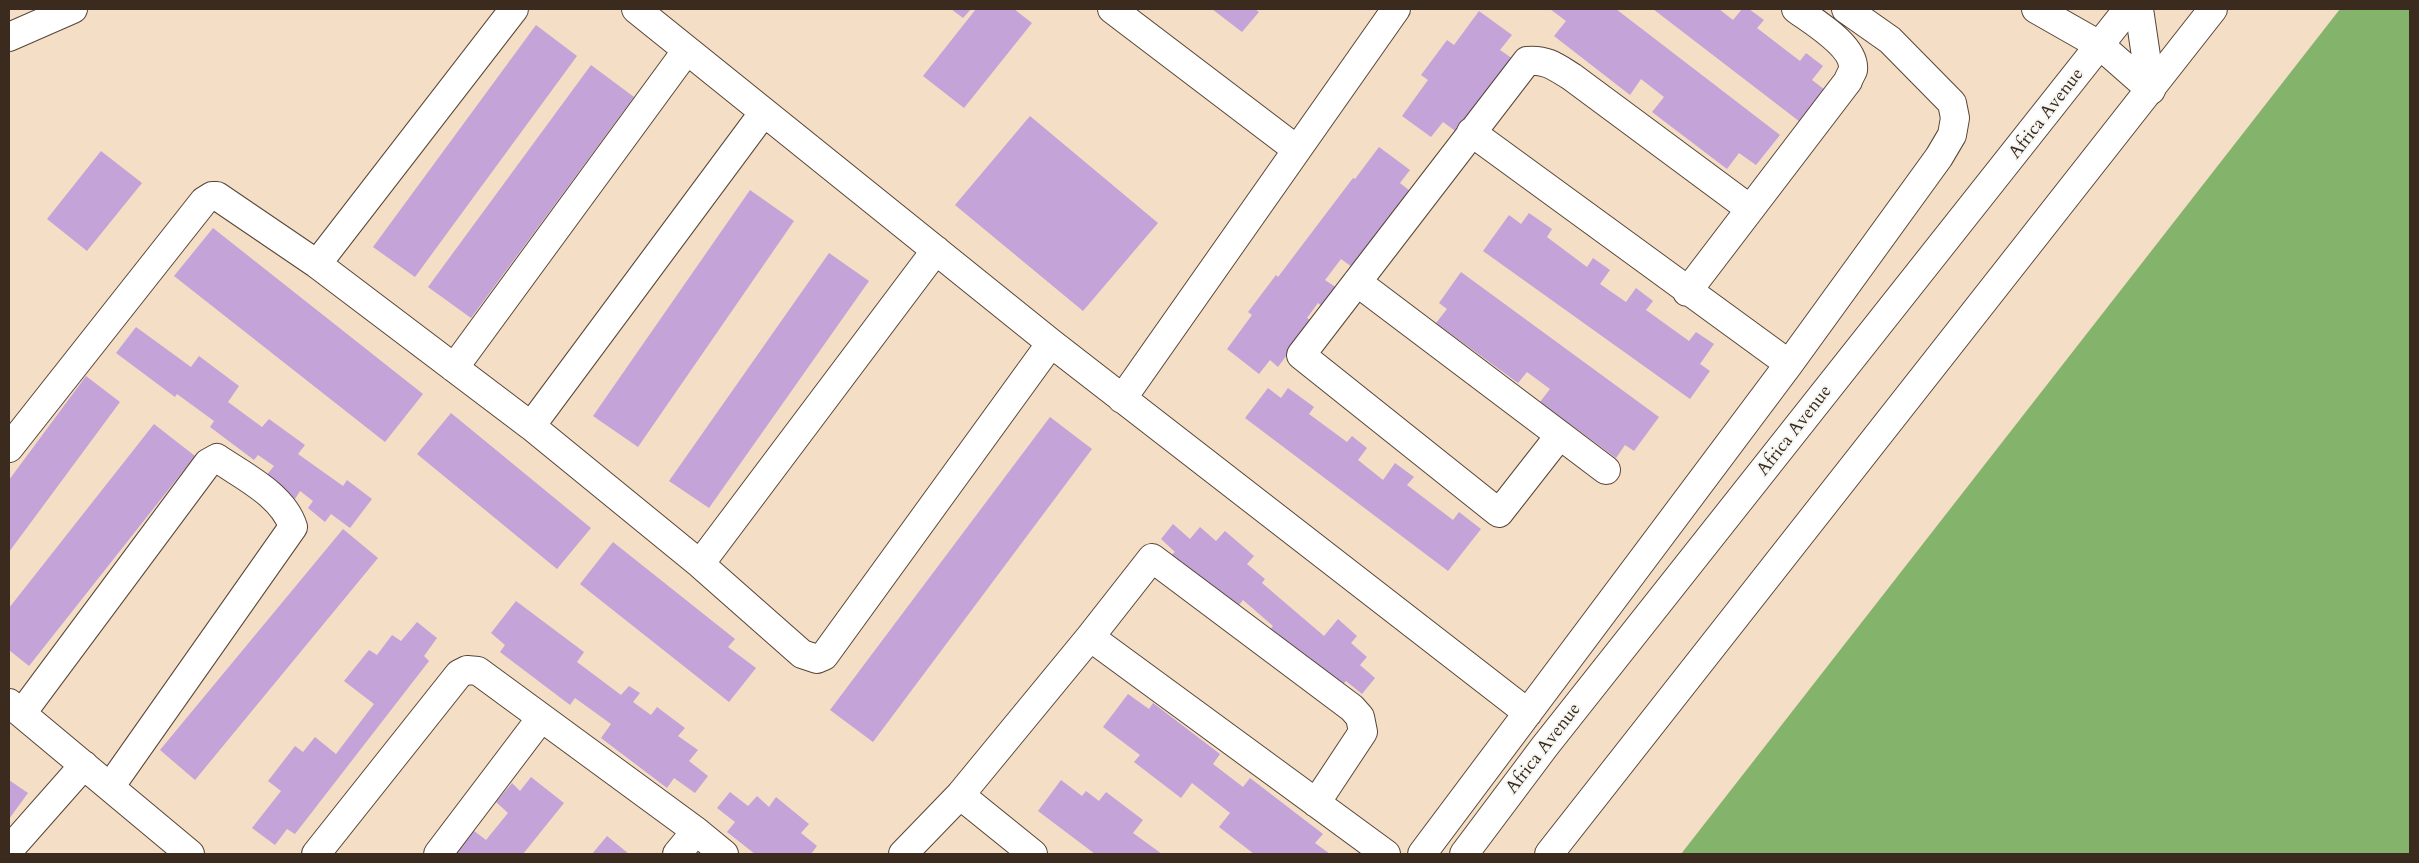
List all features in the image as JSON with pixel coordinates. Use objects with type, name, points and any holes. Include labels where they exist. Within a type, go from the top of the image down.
[{"type":"street","points":[[9,37],[73,9]]},
{"type":"street","points":[[317,264],[514,9]]},
{"type":"street","points":[[636,9],[1051,343],[1528,713]]},
{"type":"street","points":[[1112,9],[1296,149]]},
{"type":"street","points":[[1122,399],[1396,9]]},
{"type":"street","points":[[1687,292],[1848,80],[1853,68],[1849,55],[1841,43],[1796,9]]},
{"type":"street","points":[[1422,854],[1789,364],[1940,157],[1952,134],[1956,118],[1952,103],[1890,40],[1846,9]]},
{"type":"street","points":[[2036,9],[2101,46],[2151,90]]},
{"type":"street","name":"Africa Avenue","points":[[1464,854],[1545,746],[2101,46],[2128,9]]},
{"type":"street","points":[[2139,9],[2151,90]]},
{"type":"street","points":[[1549,854],[2213,9]]},
{"type":"street","points":[[454,368],[687,50]]},
{"type":"street","points":[[1560,435],[1499,512],[1300,356],[1470,132],[1527,61],[1549,62],[1572,77],[1750,210]]},
{"type":"street","points":[[531,426],[764,112]]},
{"type":"street","points":[[1470,132],[1687,292],[1789,364]]},
{"type":"street","points":[[9,448],[207,198],[220,198],[317,264],[531,426],[700,564],[802,654],[817,659],[824,656],[1051,343]]},
{"type":"street","points":[[700,564],[936,250]]},
{"type":"street","points":[[1357,282],[1606,470]]},
{"type":"street","points":[[110,787],[293,527],[290,516],[264,489],[216,458],[208,463],[15,708],[110,787],[183,852]]},
{"type":"street","points":[[903,854],[960,795],[1090,637],[1152,558],[1352,708],[1360,717],[1363,732],[1316,803]]},
{"type":"street","points":[[1090,637],[1386,854]]},
{"type":"street","points":[[316,854],[462,671],[478,671],[696,831],[724,854]]},
{"type":"street","points":[[438,854],[541,718]]},
{"type":"street","points":[[9,850],[84,765]]},
{"type":"street","points":[[960,795],[1032,854]]},
{"type":"street","points":[[677,854],[696,831]]},
{"type":"green space","points":[[2340,9],[2410,9],[2410,854],[1681,854]]},
{"type":"building","points":[[951,9],[971,9],[963,18]]},
{"type":"building","points":[[976,9],[1014,9],[1032,23],[964,108],[923,76]]},
{"type":"building","points":[[1212,9],[1255,9],[1259,12],[1242,32]]},
{"type":"building","points":[[1550,9],[1616,9],[1780,135],[1756,165],[1739,153],[1727,169],[1652,112],[1664,97],[1641,79],[1630,95],[1554,36],[1566,21]]},
{"type":"building","points":[[1653,9],[1719,9],[1733,20],[1742,9],[1749,9],[1764,20],[1757,28],[1800,61],[1806,53],[1823,66],[1812,80],[1829,93],[1804,125]]},
{"type":"building","points":[[1479,11],[1512,35],[1500,50],[1513,59],[1458,133],[1443,122],[1431,137],[1402,116],[1428,80],[1421,75],[1447,40],[1454,45]]},
{"type":"building","points":[[536,25],[577,56],[415,277],[373,247]]},
{"type":"building","points":[[591,65],[634,97],[471,318],[428,287]]},
{"type":"building","points":[[1030,116],[1158,223],[1083,311],[955,205]]},
{"type":"building","points":[[1379,147],[1410,170],[1400,183],[1410,191],[1352,267],[1341,259],[1325,280],[1337,288],[1323,307],[1318,303],[1307,318],[1312,321],[1278,367],[1270,360],[1259,374],[1227,349],[1252,315],[1248,312],[1276,275],[1278,277],[1353,178],[1355,179]]},
{"type":"building","points":[[101,151],[142,183],[87,251],[47,219]]},
{"type":"building","points":[[750,190],[794,221],[638,447],[593,416]]},
{"type":"building","points":[[1529,213],[1552,229],[1547,237],[1587,267],[1593,258],[1610,270],[1600,284],[1626,302],[1636,288],[1653,301],[1646,310],[1689,341],[1696,332],[1714,344],[1700,364],[1710,371],[1690,399],[1483,251],[1509,215],[1521,224]]},
{"type":"building","points":[[213,228],[423,394],[385,442],[174,276]]},
{"type":"building","points":[[829,253],[869,281],[709,508],[669,481]]},
{"type":"building","points":[[1461,272],[1659,417],[1634,451],[1625,445],[1616,458],[1540,402],[1550,389],[1527,372],[1518,383],[1436,323],[1447,309],[1439,303]]},
{"type":"building","points":[[136,327],[191,367],[199,356],[239,386],[228,402],[262,427],[269,419],[305,445],[298,454],[343,486],[347,480],[372,499],[350,528],[331,514],[325,522],[308,508],[313,501],[300,491],[295,499],[265,477],[274,466],[258,455],[254,460],[210,427],[214,421],[177,394],[175,397],[116,353]]},
{"type":"building","points":[[86,376],[120,402],[9,552],[9,480]]},
{"type":"building","points":[[1268,388],[1281,398],[1288,388],[1314,407],[1309,414],[1347,442],[1352,436],[1367,448],[1358,460],[1383,480],[1395,463],[1414,477],[1407,485],[1453,520],[1459,512],[1481,529],[1448,571],[1245,418]]},
{"type":"building","points":[[451,413],[591,528],[557,569],[417,454]]},
{"type":"building","points":[[1050,417],[1092,449],[873,742],[830,710]]},
{"type":"building","points":[[154,424],[195,456],[29,666],[9,650],[9,608]]},
{"type":"building","points":[[1173,524],[1190,539],[1200,527],[1216,541],[1225,531],[1254,556],[1247,564],[1265,579],[1262,583],[1324,636],[1338,619],[1357,636],[1351,643],[1367,657],[1360,665],[1375,678],[1362,694],[1346,681],[1338,689],[1267,633],[1273,626],[1243,600],[1235,610],[1171,555],[1175,552],[1161,539]]},
{"type":"building","points":[[343,529],[378,558],[195,780],[160,750]]},
{"type":"building","points":[[613,542],[735,639],[728,647],[756,668],[729,702],[580,584]]},
{"type":"building","points":[[516,601],[584,652],[577,662],[621,695],[629,686],[640,693],[633,702],[651,715],[657,707],[685,728],[678,736],[698,750],[689,761],[708,776],[695,793],[674,778],[667,788],[601,738],[611,724],[575,698],[570,705],[500,652],[505,645],[491,633]]},
{"type":"building","points":[[417,622],[437,638],[424,656],[429,661],[295,834],[287,829],[275,845],[252,828],[281,791],[268,781],[295,746],[303,752],[315,737],[336,754],[374,704],[344,681],[369,650],[377,655],[392,635],[401,641]]},
{"type":"building","points":[[1128,694],[1149,709],[1153,703],[1220,754],[1213,764],[1243,787],[1250,778],[1323,834],[1315,843],[1330,854],[1254,854],[1219,827],[1230,813],[1192,783],[1181,798],[1134,762],[1140,755],[1103,727]]},
{"type":"building","points":[[531,777],[564,803],[523,854],[454,854],[473,830],[486,840],[508,813],[496,802],[512,783],[520,791]]},
{"type":"building","points":[[9,780],[28,793],[9,819]]},
{"type":"building","points":[[1061,780],[1082,796],[1086,791],[1099,801],[1106,792],[1143,820],[1133,833],[1162,854],[1095,854],[1038,811]]},
{"type":"building","points":[[730,792],[748,806],[757,796],[769,807],[776,797],[809,824],[801,833],[817,846],[811,854],[755,854],[727,832],[735,822],[717,808]]},
{"type":"building","points":[[607,836],[629,854],[592,854]]}]
